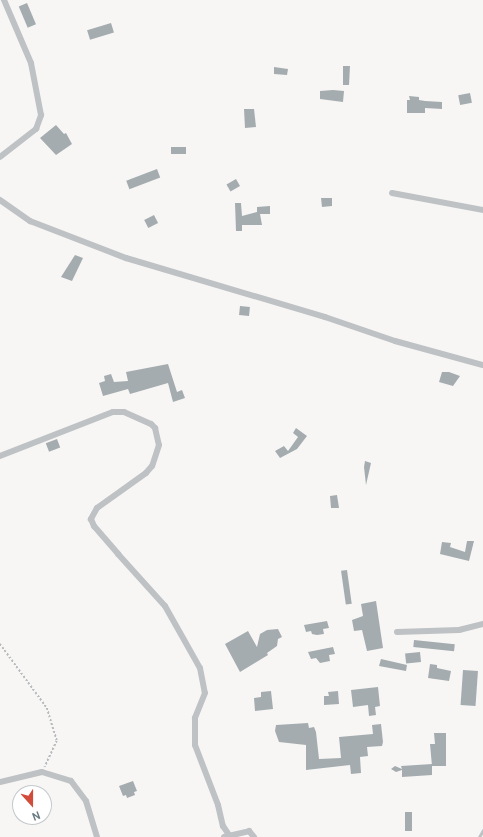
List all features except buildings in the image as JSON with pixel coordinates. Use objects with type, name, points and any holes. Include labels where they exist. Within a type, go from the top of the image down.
[{"type":"street","points":[[0,157],[36,129],[41,115],[31,63],[4,0]]},
{"type":"street","points":[[392,193],[483,210]]},
{"type":"street","points":[[0,200],[30,221],[126,258],[325,317],[395,341],[483,365]]},
{"type":"street","points":[[0,456],[113,412],[124,412],[151,424],[155,428],[159,445],[152,466],[146,473],[97,508],[91,519],[94,526],[165,606],[200,668],[205,694],[194,724],[195,745],[218,805],[227,836],[249,831],[254,837]]},
{"type":"street","points":[[397,632],[459,630],[483,624]]},
{"type":"street","points":[[0,782],[42,772],[60,776],[76,784],[86,801],[97,837]]},
{"type":"lane","points":[[479,837],[483,830]]},
{"type":"path","points":[[0,644],[47,708],[57,741],[42,772]]}]
